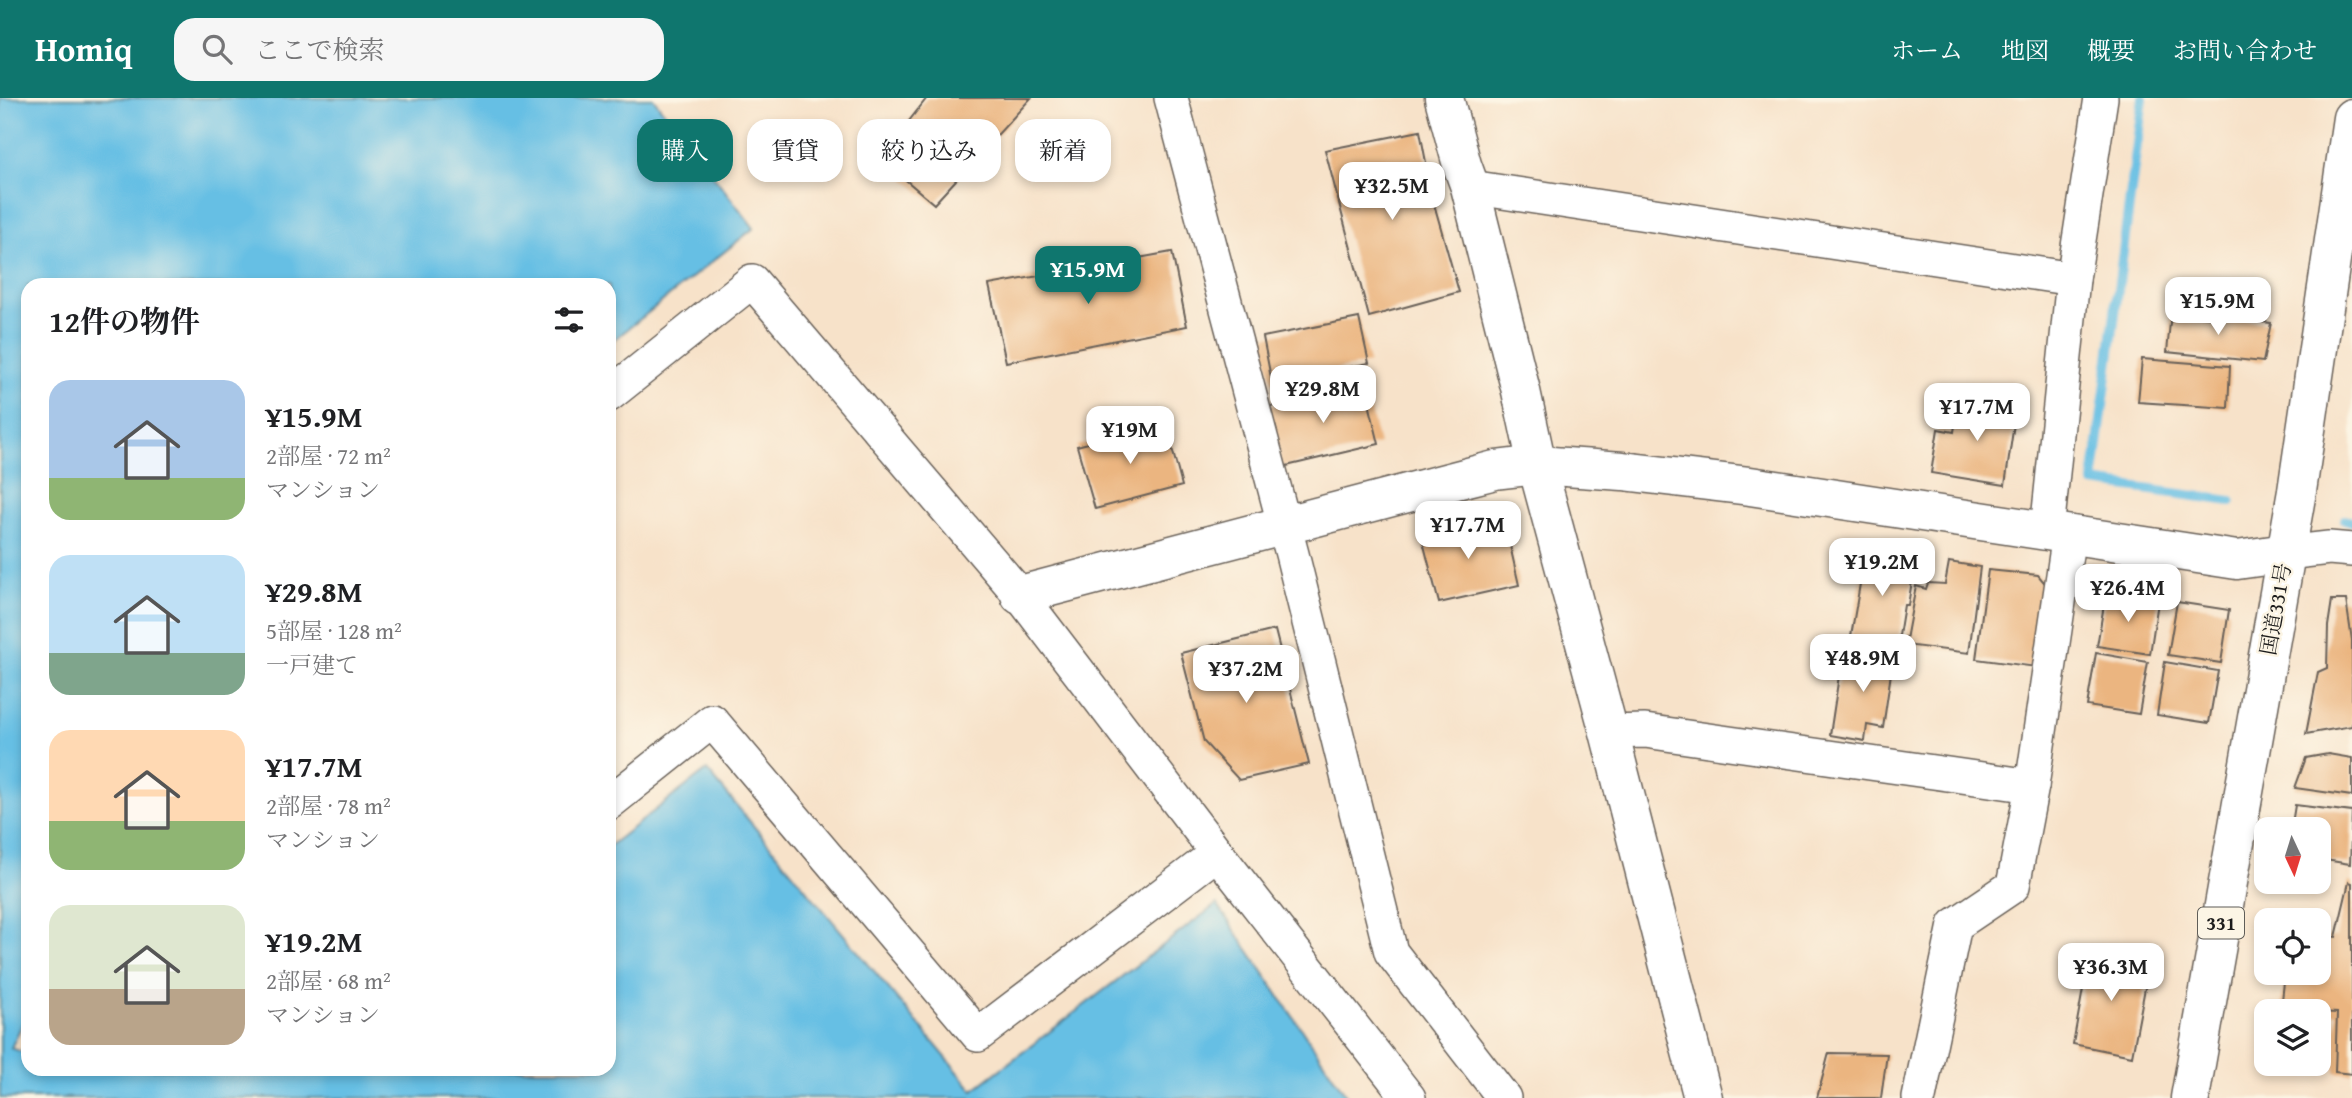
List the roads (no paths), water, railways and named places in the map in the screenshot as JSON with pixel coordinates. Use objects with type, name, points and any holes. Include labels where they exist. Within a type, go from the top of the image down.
[{"type":"main road","points":[[1444,98],[1470,187],[1537,466],[1703,1098]]},
{"type":"main road","name":"国道331号","points":[[2190,1098],[2286,553],[2352,118]]},
{"type":"main road","points":[[1020,595],[1495,470],[1537,466],[1623,471],[1750,486],[2237,560],[2286,553]]},
{"type":"street","points":[[1171,98],[1283,524],[1391,952],[1504,1098]]},
{"type":"street","points":[[1919,1098],[1955,925],[2013,886],[2032,786],[2058,533],[2073,279],[2101,98]]},
{"type":"street","points":[[1470,187],[2073,279]]},
{"type":"street","points":[[616,389],[752,281],[1020,595],[1409,1098]]},
{"type":"street","points":[[2286,553],[2329,548],[2352,550]]},
{"type":"street","points":[[616,797],[712,720],[978,1035],[1217,853]]},
{"type":"street","points":[[1609,732],[1644,731],[2032,786]]},
{"type":"water","points":[[0,98],[653,98],[669,119],[637,119],[637,182],[718,182],[754,228],[616,338],[616,278],[21,278],[21,1027],[11,1048],[21,1052],[21,1076],[616,1076],[616,841],[707,770],[973,1090],[1217,904],[1348,1098],[0,1098]]},
{"type":"waterway","points":[[2143,98],[2093,482],[2231,501]]},
{"type":"waterway","points":[[2345,520],[2352,522]]}]
